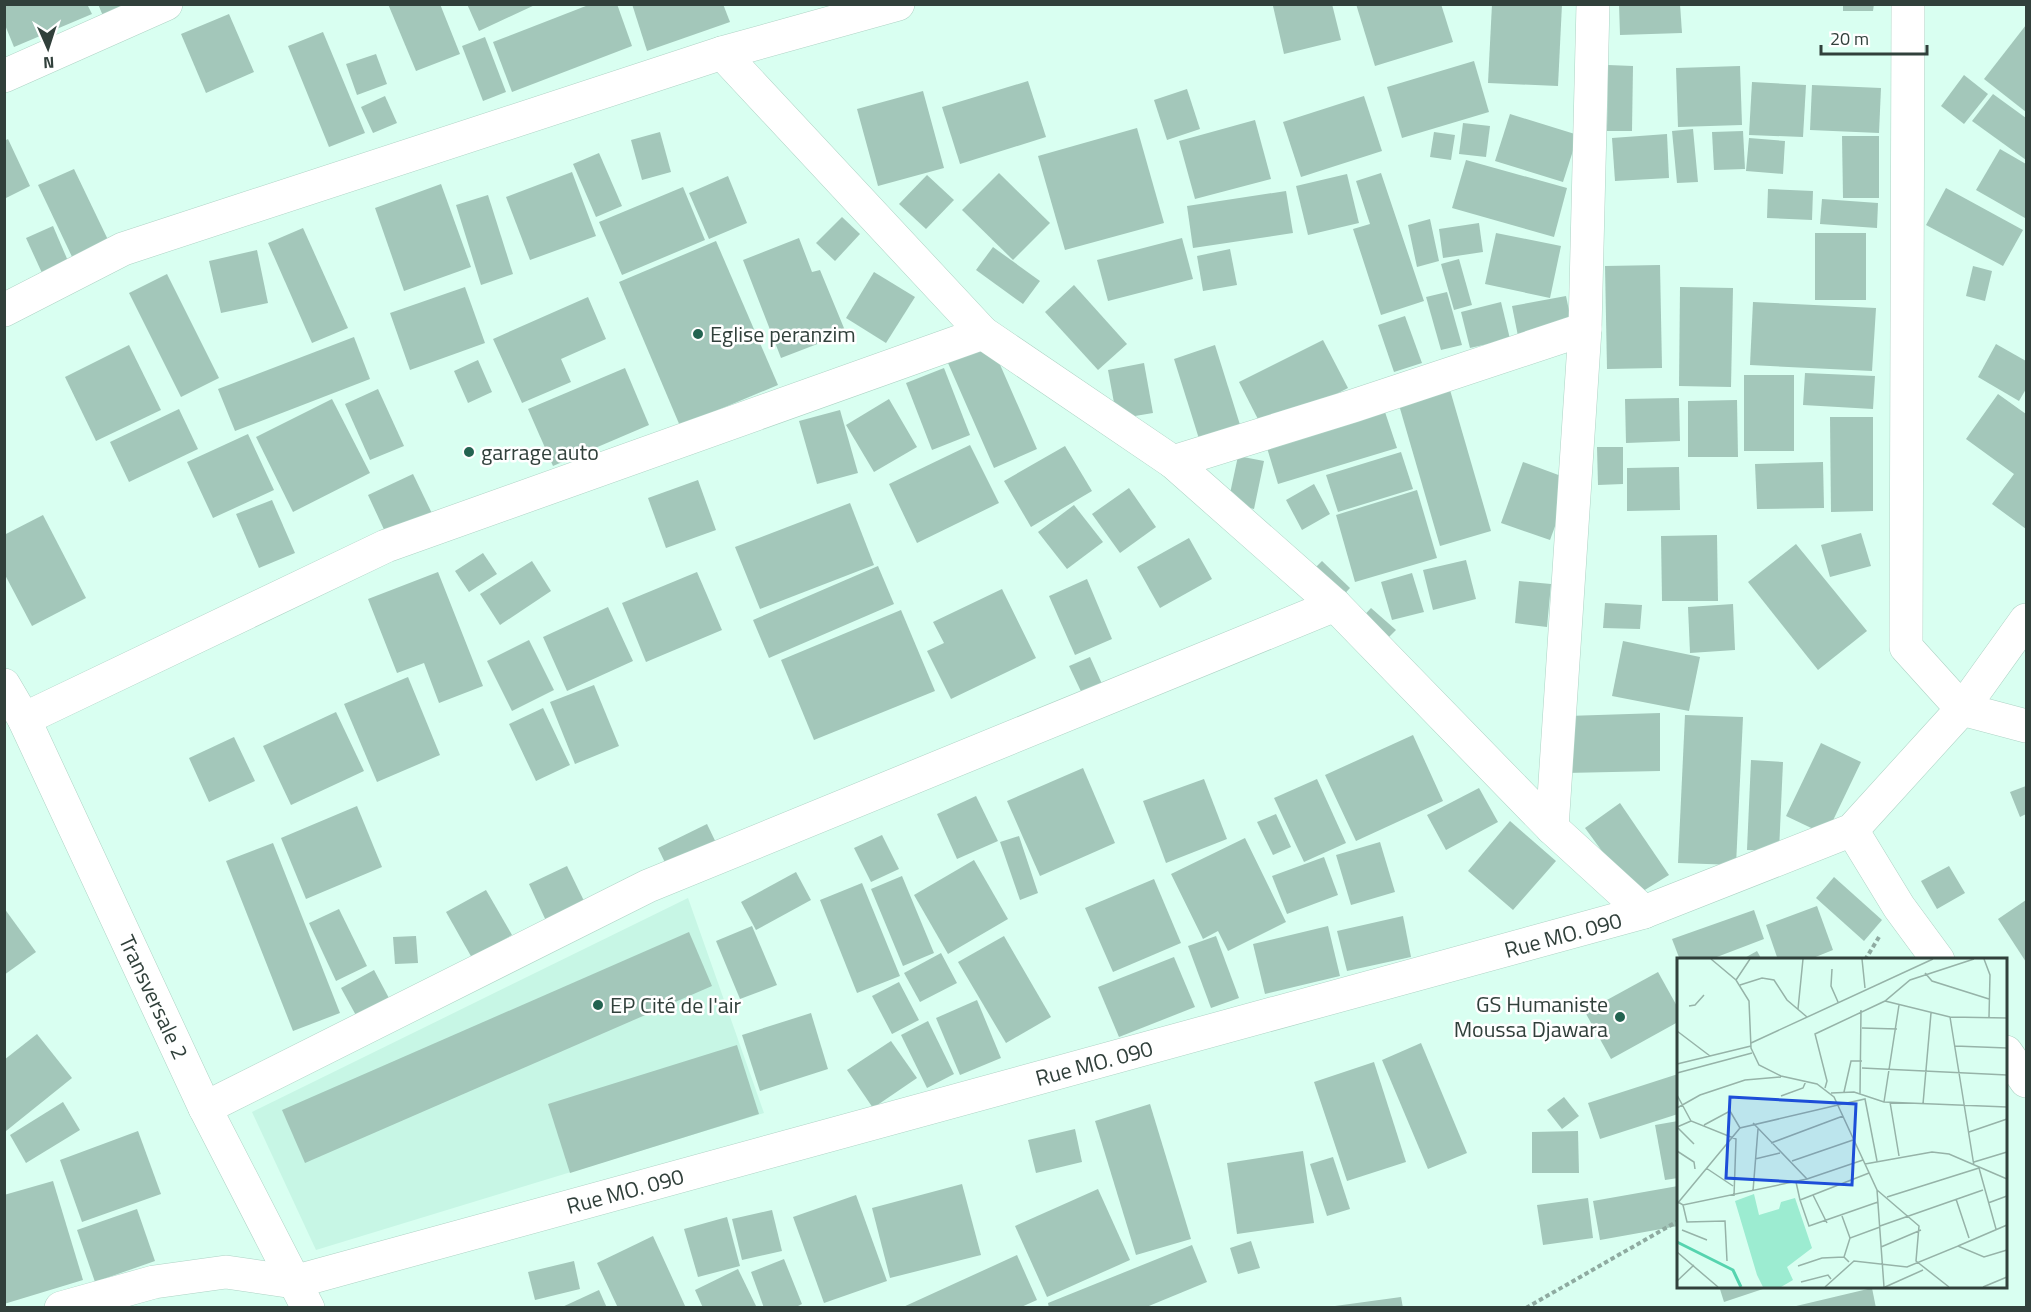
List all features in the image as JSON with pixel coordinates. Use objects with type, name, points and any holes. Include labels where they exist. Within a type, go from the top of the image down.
[{"type":"street","points":[[4,76],[166,4]]},
{"type":"street","points":[[4,310],[123,249],[722,53],[898,4]]},
{"type":"street","points":[[1552,828],[1585,329],[1593,4]]},
{"type":"street","points":[[1908,4],[1906,647],[1962,709],[2026,726]]},
{"type":"street","points":[[722,53],[983,333],[1173,462],[1335,604],[1552,828],[1644,912]]},
{"type":"street","points":[[1173,462],[1353,406],[1585,329]]},
{"type":"street","points":[[24,719],[386,546],[983,333]]},
{"type":"street","points":[[205,1108],[648,886],[1335,604]]},
{"type":"street","name":"Rue MO. 090","points":[[61,1308],[154,1282],[225,1272],[301,1295],[1644,912],[1852,830],[1962,709],[2026,620]]},
{"type":"street","name":"Transversale 2","points":[[4,685],[24,719],[205,1108],[301,1295]]},
{"type":"street","points":[[1852,830],[1899,907],[1937,958]]},
{"type":"street","points":[[2007,1053],[2026,1081]]},
{"type":"path","points":[[1526,1308],[1677,1222]]},
{"type":"shaded area","name":"EP Cité de l'air","points":[[688,898],[764,1113],[316,1250],[252,1112]]},
{"type":"building","points":[[5,4],[87,4],[92,14],[14,47],[5,25]]},
{"type":"building","points":[[98,4],[130,4],[103,16]]},
{"type":"building","points":[[388,4],[440,4],[460,54],[416,71]]},
{"type":"building","points":[[467,4],[537,4],[479,31]]},
{"type":"building","points":[[591,4],[617,4],[632,46],[512,92],[493,42]]},
{"type":"building","points":[[632,4],[723,4],[730,22],[647,51]]},
{"type":"building","points":[[1332,4],[1341,40],[1284,54],[1273,6]]},
{"type":"building","points":[[1356,4],[1441,4],[1453,42],[1375,66]]},
{"type":"building","points":[[1492,4],[1562,4],[1558,86],[1488,83]]},
{"type":"building","points":[[1619,4],[1680,4],[1682,33],[1620,35]]},
{"type":"building","points":[[1843,4],[1874,4],[1873,11],[1843,11]]},
{"type":"building","points":[[229,14],[254,72],[206,93],[181,34]]},
{"type":"building","points":[[2026,25],[2026,112],[1984,79]]},
{"type":"building","points":[[323,32],[365,133],[329,147],[288,46]]},
{"type":"building","points":[[485,37],[506,92],[483,101],[462,46]]},
{"type":"building","points":[[376,54],[387,84],[357,95],[346,64]]},
{"type":"building","points":[[1474,61],[1489,112],[1402,138],[1387,87]]},
{"type":"building","points":[[1608,65],[1633,66],[1632,131],[1607,131]]},
{"type":"building","points":[[1740,66],[1742,125],[1678,127],[1676,68]]},
{"type":"building","points":[[1964,75],[1988,94],[1964,124],[1941,106]]},
{"type":"building","points":[[1028,81],[1046,137],[960,164],[942,107]]},
{"type":"building","points":[[1752,82],[1806,85],[1803,137],[1749,135]]},
{"type":"building","points":[[1812,85],[1881,88],[1879,133],[1810,130]]},
{"type":"building","points":[[1187,89],[1200,129],[1167,140],[1154,100]]},
{"type":"building","points":[[923,91],[944,168],[878,186],[857,109]]},
{"type":"building","points":[[1993,94],[2026,118],[2026,160],[1972,121]]},
{"type":"building","points":[[385,96],[397,123],[373,133],[361,107]]},
{"type":"building","points":[[1364,96],[1382,151],[1301,177],[1283,122]]},
{"type":"building","points":[[1510,114],[1578,135],[1563,182],[1495,161]]},
{"type":"building","points":[[1255,120],[1271,179],[1195,199],[1179,141]]},
{"type":"building","points":[[1463,123],[1490,126],[1486,157],[1459,154]]},
{"type":"building","points":[[1137,128],[1164,223],[1065,250],[1038,156]]},
{"type":"building","points":[[1693,129],[1698,182],[1677,183],[1672,131]]},
{"type":"building","points":[[1743,131],[1745,169],[1714,170],[1712,132]]},
{"type":"building","points":[[660,132],[671,172],[642,180],[631,140]]},
{"type":"building","points":[[1434,132],[1455,135],[1451,160],[1430,157]]},
{"type":"building","points":[[1667,134],[1669,178],[1615,181],[1612,138]]},
{"type":"building","points":[[1842,136],[1879,136],[1879,198],[1843,198]]},
{"type":"building","points":[[1749,138],[1785,141],[1783,174],[1746,171]]},
{"type":"building","points":[[8,139],[30,186],[4,199],[4,141]]},
{"type":"building","points":[[2000,149],[2026,164],[2025,218],[1976,190]]},
{"type":"building","points":[[599,153],[622,206],[596,217],[573,164]]},
{"type":"building","points":[[1466,160],[1567,188],[1554,237],[1452,208]]},
{"type":"building","points":[[74,169],[110,244],[74,261],[38,185]]},
{"type":"building","points":[[572,172],[596,236],[530,260],[506,197]]},
{"type":"building","points":[[999,173],[1050,223],[1013,260],[962,210]]},
{"type":"building","points":[[1381,173],[1424,301],[1381,315],[1353,229],[1370,224],[1356,181]]},
{"type":"building","points":[[1347,174],[1359,223],[1308,235],[1296,186]]},
{"type":"building","points":[[927,175],[954,200],[926,229],[899,204]]},
{"type":"building","points":[[728,176],[747,223],[709,239],[689,193]]},
{"type":"building","points":[[441,184],[471,267],[404,291],[375,208]]},
{"type":"building","points":[[683,187],[705,240],[622,275],[599,222]]},
{"type":"building","points":[[1946,188],[2023,230],[2003,266],[1926,225]]},
{"type":"building","points":[[1768,189],[1813,191],[1812,220],[1767,218]]},
{"type":"building","points":[[1286,191],[1293,233],[1193,248],[1187,206]]},
{"type":"building","points":[[488,195],[513,274],[481,285],[456,205]]},
{"type":"building","points":[[1822,199],[1878,203],[1877,228],[1820,224]]},
{"type":"building","points":[[842,217],[860,234],[835,261],[816,243]]},
{"type":"building","points":[[1430,219],[1439,261],[1417,267],[1408,225]]},
{"type":"building","points":[[1479,223],[1483,252],[1443,258],[1439,229]]},
{"type":"building","points":[[53,226],[68,261],[42,273],[26,238]]},
{"type":"building","points":[[303,228],[348,328],[312,343],[268,243]]},
{"type":"building","points":[[1496,233],[1561,246],[1550,298],[1485,284]]},
{"type":"building","points":[[1815,233],[1866,233],[1866,300],[1815,300]]},
{"type":"building","points":[[799,238],[812,272],[820,270],[846,333],[781,358],[743,260]]},
{"type":"building","points":[[1182,238],[1193,279],[1108,301],[1097,260]]},
{"type":"building","name":"Eglise peranzim","points":[[716,241],[778,385],[680,426],[619,282]]},
{"type":"building","points":[[993,247],[1040,281],[1023,304],[976,270]]},
{"type":"building","points":[[1230,249],[1237,285],[1203,291],[1197,256]]},
{"type":"building","points":[[257,250],[268,303],[221,313],[209,261]]},
{"type":"building","points":[[1459,259],[1472,305],[1454,310],[1441,264]]},
{"type":"building","points":[[1660,265],[1662,368],[1607,369],[1605,266]]},
{"type":"building","points":[[1973,266],[1992,271],[1985,301],[1966,296]]},
{"type":"building","points":[[874,272],[915,297],[886,343],[846,318]]},
{"type":"building","points":[[167,274],[219,378],[181,397],[129,293]]},
{"type":"building","points":[[1074,285],[1127,344],[1098,370],[1045,312]]},
{"type":"building","points":[[465,287],[485,343],[410,370],[390,313]]},
{"type":"building","points":[[1680,287],[1733,288],[1731,387],[1679,386]]},
{"type":"building","points":[[1447,292],[1462,345],[1441,350],[1426,297]]},
{"type":"building","points":[[1566,296],[1572,325],[1518,336],[1512,306]]},
{"type":"building","points":[[588,297],[606,339],[561,359],[571,382],[522,403],[493,339]]},
{"type":"building","points":[[1501,302],[1510,339],[1470,348],[1461,312]]},
{"type":"building","points":[[1753,302],[1876,308],[1872,371],[1750,365]]},
{"type":"building","points":[[1405,316],[1422,363],[1394,372],[1378,325]]},
{"type":"building","points":[[354,337],[370,379],[235,431],[218,389]]},
{"type":"building","points":[[1323,340],[1348,388],[1264,431],[1239,382]]},
{"type":"building","points":[[991,344],[1037,449],[994,468],[948,363]]},
{"type":"building","points":[[1996,344],[2026,361],[2026,389],[2019,401],[1978,377]]},
{"type":"building","points":[[129,345],[161,410],[96,441],[65,377]]},
{"type":"building","points":[[1215,345],[1241,428],[1200,442],[1174,359]]},
{"type":"building","points":[[478,360],[492,392],[468,403],[454,371]]},
{"type":"building","points":[[1144,363],[1153,413],[1117,419],[1108,370]]},
{"type":"building","points":[[625,368],[649,425],[553,466],[528,409]]},
{"type":"building","points":[[944,368],[970,435],[932,450],[906,383]]},
{"type":"building","points":[[1805,373],[1875,376],[1873,409],[1803,405]]},
{"type":"building","points":[[1744,375],[1794,375],[1794,451],[1744,451]]},
{"type":"building","points":[[378,389],[404,446],[370,460],[345,404]]},
{"type":"building","points":[[1450,390],[1491,531],[1440,546],[1399,405]]},
{"type":"building","points":[[1998,394],[2026,414],[2026,529],[1992,504],[2014,474],[1966,439]]},
{"type":"building","points":[[1679,398],[1680,441],[1626,443],[1625,399]]},
{"type":"building","points":[[332,399],[370,473],[293,512],[256,437]]},
{"type":"building","points":[[889,399],[917,447],[874,472],[846,425]]},
{"type":"building","points":[[1737,400],[1738,457],[1688,457],[1688,401]]},
{"type":"building","points":[[179,409],[198,449],[129,482],[110,442]]},
{"type":"building","points":[[840,410],[858,473],[817,484],[799,421]]},
{"type":"building","points":[[1385,412],[1397,448],[1278,484],[1267,448]]},
{"type":"building","points":[[1830,417],[1873,417],[1873,511],[1831,512]]},
{"type":"building","points":[[248,434],[274,490],[213,518],[187,462]]},
{"type":"building","points":[[970,445],[999,503],[917,543],[889,484]]},
{"type":"building","points":[[1065,446],[1092,491],[1031,527],[1004,481]]},
{"type":"building","points":[[1597,447],[1623,447],[1623,484],[1598,485]]},
{"type":"building","points":[[1401,452],[1413,489],[1338,512],[1326,475]]},
{"type":"building","points":[[1238,456],[1264,461],[1254,509],[1228,503]]},
{"type":"building","points":[[1523,462],[1572,480],[1550,540],[1501,523]]},
{"type":"building","points":[[1823,462],[1824,508],[1757,509],[1755,464]]},
{"type":"building","points":[[1679,467],[1680,510],[1627,511],[1627,468]]},
{"type":"building","points":[[413,474],[439,528],[393,549],[368,495]]},
{"type":"building","points":[[698,480],[716,530],[666,548],[648,498]]},
{"type":"building","points":[[1314,484],[1330,514],[1302,530],[1286,500]]},
{"type":"building","points":[[1129,488],[1156,527],[1120,553],[1092,514]]},
{"type":"building","points":[[1417,490],[1437,558],[1355,582],[1336,515]]},
{"type":"building","points":[[272,500],[295,553],[259,568],[236,514]]},
{"type":"building","points":[[850,503],[874,565],[760,609],[735,547]]},
{"type":"building","points":[[1074,505],[1103,542],[1067,569],[1038,532]]},
{"type":"building","points":[[43,515],[86,598],[32,626],[4,573],[4,535]]},
{"type":"building","points":[[1861,533],[1871,566],[1830,577],[1821,545]]},
{"type":"building","points":[[1717,535],[1718,601],[1662,601],[1661,536]]},
{"type":"building","points":[[1189,538],[1212,579],[1160,608],[1137,567]]},
{"type":"building","points":[[1796,544],[1867,631],[1818,670],[1748,582]]},
{"type":"building","points":[[483,553],[497,574],[469,592],[455,571]]},
{"type":"building","points":[[1466,560],[1476,599],[1433,610],[1423,570]]},
{"type":"building","points":[[532,561],[551,591],[500,625],[480,594]]},
{"type":"building","points":[[1322,561],[1350,588],[1337,602],[1308,575]]},
{"type":"building","points":[[878,566],[894,604],[769,658],[753,620]]},
{"type":"building","points":[[438,572],[483,686],[439,703],[424,663],[397,673],[368,599]]},
{"type":"building","points":[[697,572],[722,630],[646,662],[622,603]]},
{"type":"building","points":[[1412,573],[1424,612],[1392,620],[1381,582]]},
{"type":"building","points":[[1087,579],[1112,639],[1075,655],[1049,596]]},
{"type":"building","points":[[1519,581],[1551,584],[1547,627],[1515,623]]},
{"type":"building","points":[[1002,589],[1036,658],[951,699],[927,651],[944,643],[933,622]]},
{"type":"building","points":[[1605,603],[1642,605],[1640,629],[1603,628]]},
{"type":"building","points":[[1733,604],[1735,650],[1690,653],[1688,607]]},
{"type":"building","points":[[608,607],[633,661],[567,691],[543,637]]},
{"type":"building","points":[[1371,608],[1396,630],[1383,643],[1359,621]]},
{"type":"building","points":[[901,610],[935,691],[814,740],[781,660]]},
{"type":"building","points":[[529,640],[554,690],[512,711],[487,661]]},
{"type":"building","points":[[1623,641],[1700,657],[1689,711],[1612,696]]},
{"type":"building","points":[[1090,657],[1106,693],[1086,702],[1069,666]]},
{"type":"building","points":[[408,677],[440,755],[377,782],[344,704]]},
{"type":"building","points":[[594,685],[619,746],[575,764],[550,702]]},
{"type":"building","points":[[543,708],[570,765],[536,781],[509,724]]},
{"type":"building","points":[[336,712],[364,771],[291,805],[263,746]]},
{"type":"building","points":[[1660,713],[1660,771],[1565,773],[1567,716]]},
{"type":"building","points":[[1685,715],[1743,717],[1736,865],[1678,863]]},
{"type":"building","points":[[1413,735],[1443,801],[1356,841],[1325,775]]},
{"type":"building","points":[[234,737],[255,781],[209,802],[189,758]]},
{"type":"building","points":[[1821,743],[1861,762],[1826,835],[1786,816]]},
{"type":"building","points":[[1751,760],[1783,762],[1779,851],[1747,850]]},
{"type":"building","points":[[1083,768],[1115,843],[1040,876],[1007,801]]},
{"type":"building","points":[[1204,779],[1227,839],[1166,863],[1143,801]]},
{"type":"building","points":[[1317,779],[1346,843],[1304,862],[1274,798]]},
{"type":"building","points":[[2026,786],[2026,814],[2020,817],[2010,792]]},
{"type":"building","points":[[1479,788],[1498,822],[1446,850],[1427,815]]},
{"type":"building","points":[[976,796],[998,841],[957,859],[937,814]]},
{"type":"building","points":[[1620,803],[1669,875],[1635,896],[1585,828]]},
{"type":"building","points":[[357,806],[382,867],[306,899],[281,838]]},
{"type":"building","points":[[1276,814],[1291,847],[1273,855],[1257,822]]},
{"type":"building","points":[[1510,821],[1556,861],[1513,910],[1468,871]]},
{"type":"building","points":[[707,824],[720,851],[671,875],[658,848]]},
{"type":"building","points":[[882,835],[899,869],[871,882],[854,848]]},
{"type":"building","points":[[1019,836],[1038,893],[1020,900],[1000,842]]},
{"type":"building","points":[[1245,838],[1286,922],[1228,951],[1218,931],[1203,939],[1171,874]]},
{"type":"building","points":[[1380,842],[1395,892],[1351,905],[1336,855]]},
{"type":"building","points":[[273,843],[340,1013],[293,1031],[226,861]]},
{"type":"building","points":[[1324,857],[1338,895],[1287,914],[1272,876]]},
{"type":"building","points":[[974,860],[1008,919],[948,954],[914,895]]},
{"type":"building","points":[[567,866],[586,905],[547,923],[529,884]]},
{"type":"building","points":[[1949,866],[1965,893],[1937,909],[1921,881]]},
{"type":"building","points":[[796,872],[811,900],[756,930],[741,902]]},
{"type":"building","points":[[902,876],[934,953],[903,966],[871,889]]},
{"type":"building","points":[[1834,877],[1882,920],[1864,941],[1816,898]]},
{"type":"building","points":[[1154,879],[1181,943],[1113,972],[1085,908]]},
{"type":"building","points":[[862,883],[900,976],[857,993],[820,900]]},
{"type":"building","points":[[486,890],[512,935],[472,958],[446,912]]},
{"type":"building","points":[[2026,900],[2026,962],[1998,919]]},
{"type":"building","points":[[1817,906],[1833,950],[1813,958],[1777,958],[1766,925]]},
{"type":"building","points":[[4,908],[36,952],[4,975]]},
{"type":"building","points":[[339,909],[367,966],[336,981],[309,923]]},
{"type":"building","points":[[1754,910],[1764,939],[1714,958],[1679,958],[1672,939]]},
{"type":"building","points":[[1403,916],[1411,957],[1347,971],[1337,931]]},
{"type":"building","points":[[752,926],[777,985],[740,999],[716,941]]},
{"type":"building","points":[[1328,926],[1340,976],[1265,994],[1253,944]]},
{"type":"building","points":[[689,932],[712,986],[305,1163],[282,1110]]},
{"type":"building","points":[[416,936],[418,963],[395,964],[393,937]]},
{"type":"building","points":[[1004,936],[1051,1017],[1006,1043],[958,962]]},
{"type":"building","points":[[1216,936],[1239,998],[1211,1008],[1188,946]]},
{"type":"building","points":[[1757,951],[1761,958],[1745,958]]},
{"type":"building","points":[[941,953],[957,983],[920,1002],[904,973]]},
{"type":"building","points":[[1174,957],[1195,1007],[1119,1037],[1098,987]]},
{"type":"building","points":[[374,970],[391,1002],[358,1019],[341,988]]},
{"type":"building","points":[[1658,972],[1677,1006],[1677,1023],[1611,1059],[1585,1012]]},
{"type":"building","points":[[899,982],[919,1020],[892,1034],[872,996]]},
{"type":"building","points":[[977,1000],[1001,1058],[960,1075],[936,1018]]},
{"type":"building","points":[[811,1013],[828,1069],[760,1091],[742,1035]]},
{"type":"building","points":[[928,1021],[954,1074],[927,1088],[901,1035]]},
{"type":"building","points":[[37,1034],[72,1078],[6,1131],[4,1060]]},
{"type":"building","points":[[891,1041],[917,1078],[873,1108],[847,1070]]},
{"type":"building","points":[[1421,1043],[1467,1153],[1428,1169],[1382,1060]]},
{"type":"building","points":[[737,1045],[759,1114],[570,1173],[548,1104]]},
{"type":"building","points":[[1374,1062],[1406,1162],[1347,1181],[1314,1082]]},
{"type":"building","points":[[1677,1074],[1677,1114],[1600,1139],[1588,1103]]},
{"type":"building","points":[[1564,1097],[1579,1116],[1562,1129],[1547,1110]]},
{"type":"building","points":[[63,1102],[80,1130],[26,1163],[10,1135]]},
{"type":"building","points":[[1150,1104],[1191,1239],[1136,1255],[1095,1121]]},
{"type":"building","points":[[1677,1121],[1677,1178],[1665,1180],[1655,1125]]},
{"type":"building","points":[[1075,1129],[1082,1162],[1036,1173],[1028,1140]]},
{"type":"building","points":[[138,1131],[161,1194],[82,1222],[60,1160]]},
{"type":"building","points":[[1578,1131],[1579,1173],[1532,1173],[1532,1132]]},
{"type":"building","points":[[1303,1151],[1314,1223],[1237,1234],[1227,1163]]},
{"type":"building","points":[[1333,1157],[1350,1209],[1327,1216],[1310,1164]]},
{"type":"building","points":[[53,1181],[83,1280],[4,1304],[4,1195]]},
{"type":"building","points":[[962,1184],[981,1255],[890,1278],[872,1208]]},
{"type":"building","points":[[1677,1186],[1677,1226],[1600,1240],[1593,1201]]},
{"type":"building","points":[[1098,1189],[1130,1260],[1047,1297],[1015,1226]]},
{"type":"building","points":[[856,1195],[887,1281],[824,1303],[793,1217]]},
{"type":"building","points":[[1588,1198],[1593,1238],[1543,1245],[1537,1205]]},
{"type":"building","points":[[137,1209],[155,1261],[95,1282],[77,1230]]},
{"type":"building","points":[[772,1210],[782,1251],[742,1260],[732,1219]]},
{"type":"building","points":[[727,1217],[740,1266],[698,1277],[684,1229]]},
{"type":"building","points":[[653,1236],[686,1308],[618,1308],[597,1263]]},
{"type":"building","points":[[1251,1241],[1260,1268],[1238,1274],[1230,1248]]},
{"type":"building","points":[[1192,1245],[1207,1282],[1144,1308],[1049,1308],[1048,1303]]},
{"type":"building","points":[[1017,1255],[1037,1300],[1019,1308],[901,1308]]},
{"type":"building","points":[[784,1259],[802,1304],[794,1308],[764,1308],[751,1272]]},
{"type":"building","points":[[574,1261],[580,1289],[535,1300],[528,1272]]},
{"type":"building","points":[[738,1269],[757,1308],[703,1308],[695,1290]]},
{"type":"building","points":[[1720,1288],[1766,1288],[1724,1302]]},
{"type":"building","points":[[1872,1288],[1876,1308],[1792,1308],[1792,1307]]},
{"type":"building","points":[[599,1290],[607,1308],[560,1308]]},
{"type":"building","points":[[1401,1297],[1403,1308],[1335,1308],[1335,1306]]},
{"type":"place","name":"Eglise peranzim","points":[[698,334]]},
{"type":"place","name":"garrage auto","points":[[469,452]]},
{"type":"place","name":"EP Cité de l'air","points":[[598,1005]]},
{"type":"place","name":"GS Humaniste Moussa Djawara","points":[[1620,1017]]}]
